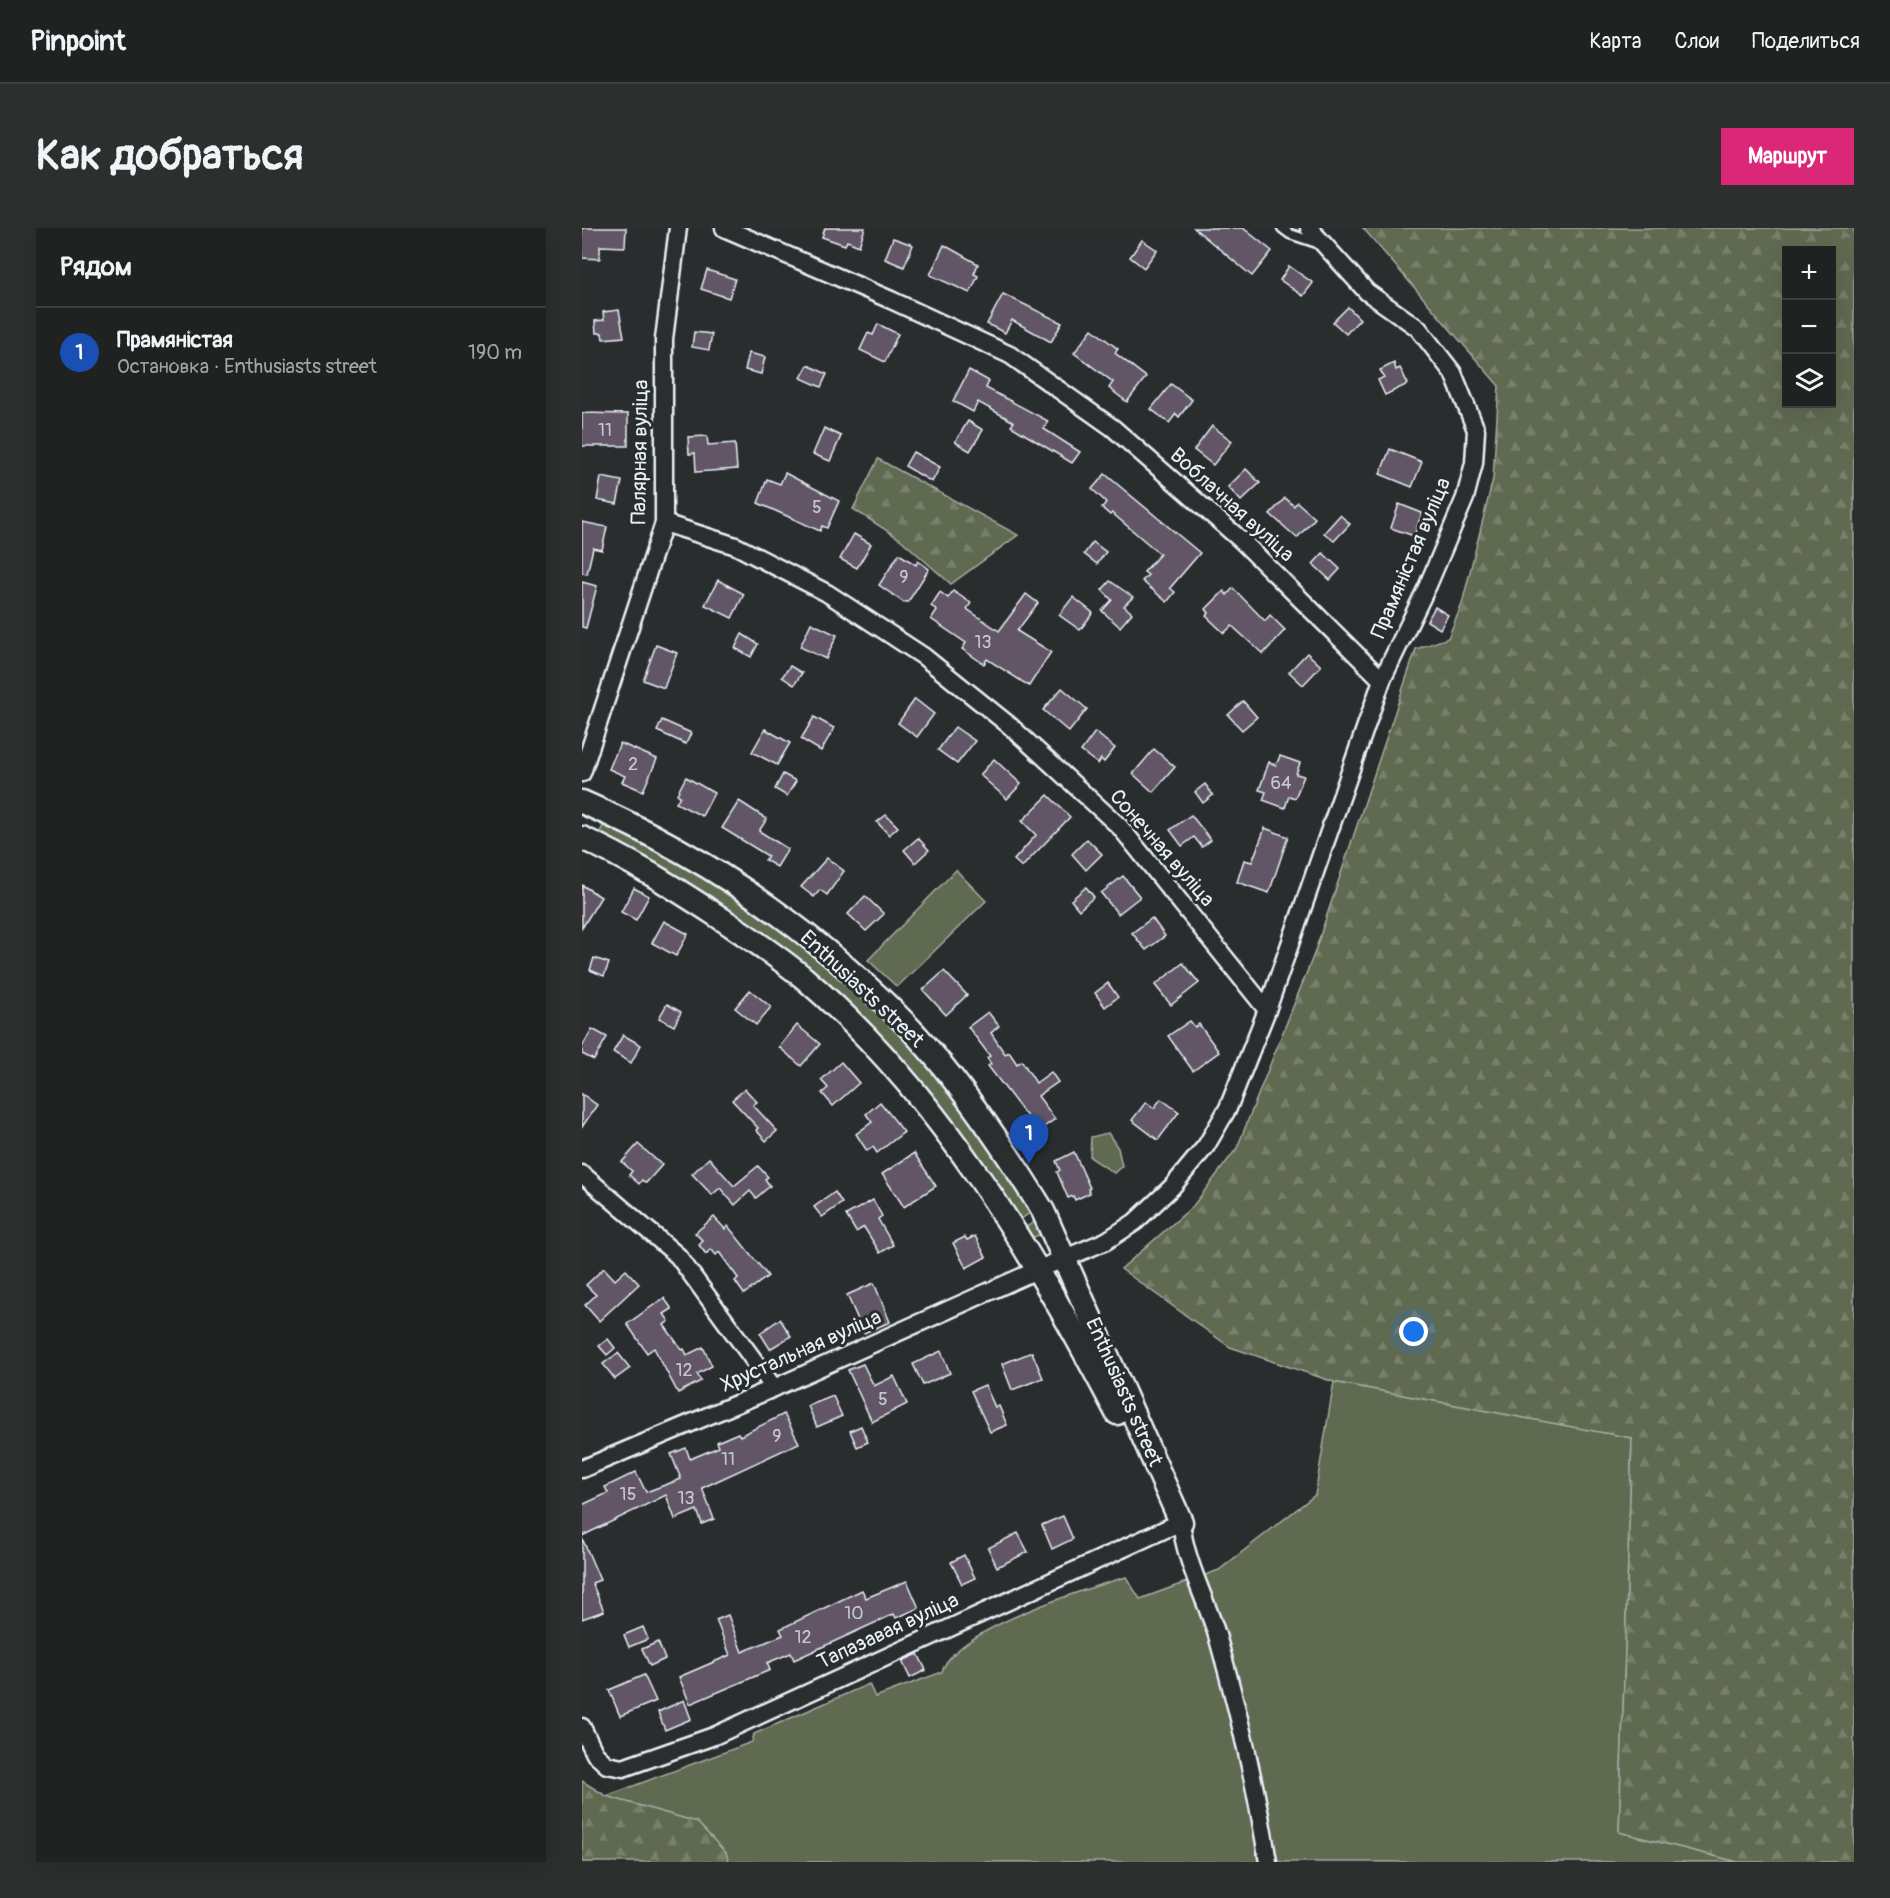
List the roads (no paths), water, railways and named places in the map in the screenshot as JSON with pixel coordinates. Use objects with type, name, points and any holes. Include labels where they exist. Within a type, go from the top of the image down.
[{"type":"street","name":"Палярная вуліца","points":[[582,773],[664,523],[664,339],[678,228]]},
{"type":"street","name":"Воблачная вуліца","points":[[724,228],[891,300],[1010,355],[1113,428],[1215,518],[1382,680]]},
{"type":"street","name":"Прамяністая вуліца","points":[[1310,228],[1367,292],[1418,328],[1453,373],[1476,430],[1474,463],[1465,498],[1428,585],[1382,680]]},
{"type":"street","name":"Сонечная вуліца","points":[[664,523],[736,546],[827,592],[923,656],[1009,725],[1120,827],[1267,1011]]},
{"type":"street","points":[[1065,1257],[1106,1241],[1135,1222],[1172,1186],[1199,1154],[1228,1108],[1267,1011],[1382,680]]},
{"type":"street","name":"Enthusiasts street","points":[[582,802],[686,851],[747,890],[809,937],[897,1016],[928,1049],[1019,1172],[1043,1211],[1065,1257],[1174,1525]]},
{"type":"street","name":"Enthusiasts street","points":[[582,838],[696,902],[803,977],[846,1017],[923,1103],[963,1154],[1037,1269],[1121,1421],[1174,1525]]},
{"type":"street","points":[[582,1174],[678,1256],[774,1388]]},
{"type":"street","name":"Хрустальная вуліца","points":[[582,1469],[774,1388],[1065,1257]]},
{"type":"street","points":[[1174,1525],[1209,1610],[1229,1676],[1268,1862]]},
{"type":"street","name":"Тапазавая вуліца","points":[[582,1726],[595,1754],[607,1765],[623,1767],[714,1736],[1174,1525]]},
{"type":"lane","points":[[1282,228],[1290,234],[1323,245]]},
{"type":"place","name":"Прамяністая","points":[[1029,1164]]}]
